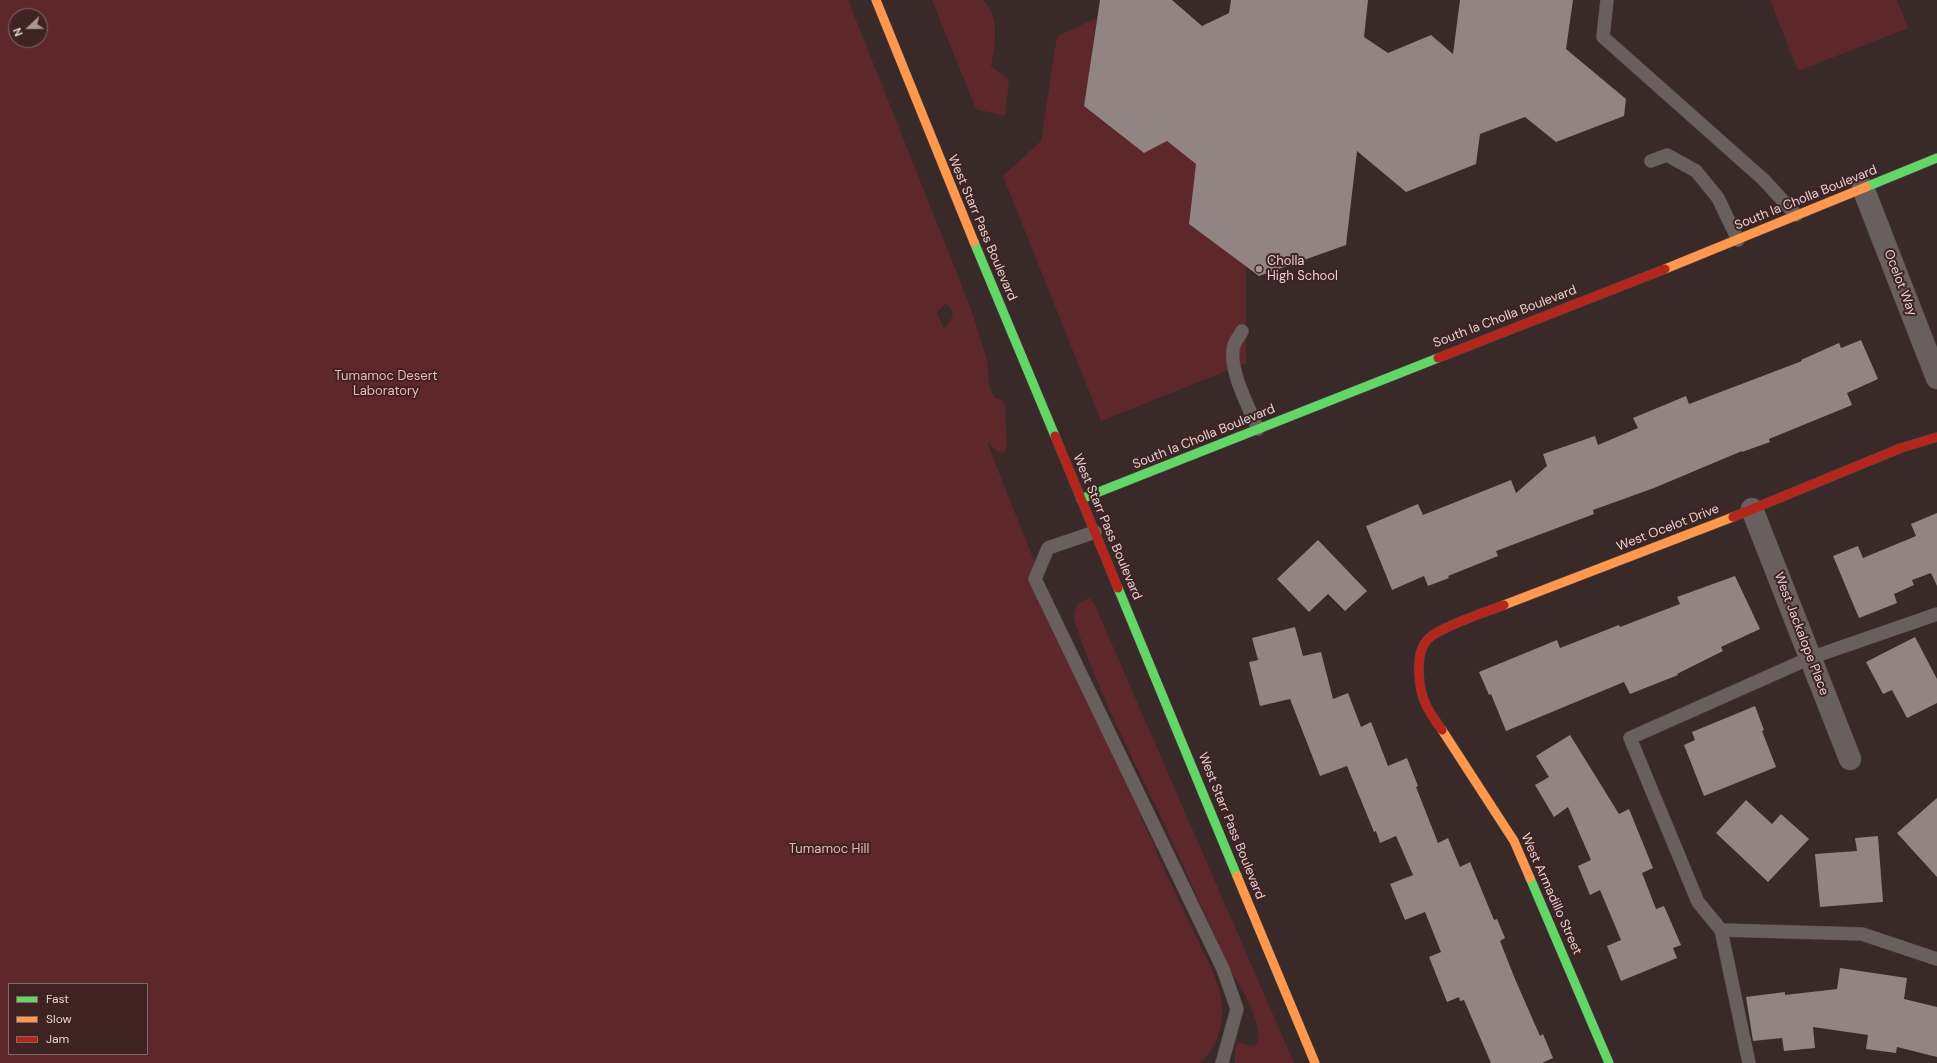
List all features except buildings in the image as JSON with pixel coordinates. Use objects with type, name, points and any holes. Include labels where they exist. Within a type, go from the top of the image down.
[{"type":"main road","name":"West Starr Pass Boulevard","points":[[876,0],[944,172],[1082,499],[1315,1063]]},
{"type":"main road","name":"South la Cholla Boulevard","points":[[1082,499],[1738,240],[1937,158]]},
{"type":"main road","name":"West Ocelot Drive","points":[[1413,656],[1427,639],[1442,631],[1752,509],[1901,448],[1937,437]]},
{"type":"main road","name":"West Armadillo Street","points":[[1413,656],[1426,706],[1514,841],[1609,1063]]},
{"type":"street","name":"Ocelot Way","points":[[1863,188],[1937,378]]},
{"type":"street","name":"West Jackalope Place","points":[[1752,509],[1850,759]]},
{"type":"lane","points":[[1607,0],[1603,37],[1764,180],[1796,215]]},
{"type":"lane","points":[[1651,161],[1667,155],[1696,171],[1718,198],[1738,240]]},
{"type":"lane","points":[[1242,331],[1234,344],[1233,358],[1239,382],[1258,429]]},
{"type":"lane","points":[[1095,532],[1048,548],[1035,579],[1223,969],[1237,1009],[1222,1063]]},
{"type":"lane","points":[[1749,1063],[1721,930],[1698,902],[1630,738],[1810,658],[1937,614]]},
{"type":"lane","points":[[1721,930],[1862,934],[1937,959]]},
{"type":"green space","name":"Tumamoc Desert Laboratory","points":[[0,0],[848,0],[970,306],[987,359],[989,385],[994,397],[1002,400],[1005,404],[1007,448],[1004,453],[997,451],[987,442],[1048,595],[1111,746],[1172,886],[1214,974],[1221,998],[1222,1017],[1216,1041],[1201,1063],[0,1063]],"holes":[[[945,303],[951,308],[953,316],[944,329],[937,313]]]},
{"type":"green space","points":[[932,0],[983,0],[989,7],[992,14],[995,32],[991,67],[1009,79],[1005,116],[976,109]]},
{"type":"green space","points":[[1770,0],[1897,0],[1908,28],[1798,71]]},
{"type":"green space","points":[[1097,18],[1084,106],[1144,153],[1167,141],[1196,164],[1189,224],[1246,266],[1246,363],[1101,421],[1003,176],[1041,141],[1057,36]]},
{"type":"green space","points":[[1089,598],[1094,603],[1294,1063],[1235,1063],[1235,1047],[1240,1043],[1251,1046],[1257,1044],[1259,1036],[1254,1016],[1239,983],[1229,967],[1163,821],[1115,722],[1087,657],[1074,619],[1075,610],[1079,603]]},
{"type":"traffic: fast","points":[[1866,187],[1937,158]]},
{"type":"traffic: fast","points":[[974,242],[1055,436]]},
{"type":"traffic: fast","points":[[1081,499],[1438,358]]},
{"type":"traffic: fast","points":[[1118,588],[1237,876]]},
{"type":"traffic: fast","points":[[1530,878],[1609,1063]]},
{"type":"traffic: slow","points":[[876,0],[974,242]]},
{"type":"traffic: slow","points":[[1665,269],[1866,187]]},
{"type":"traffic: slow","points":[[1504,605],[1733,517]]},
{"type":"traffic: slow","points":[[1442,730],[1514,841],[1530,878]]},
{"type":"traffic: slow","points":[[1237,876],[1315,1063]]},
{"type":"traffic: jam","points":[[1438,358],[1665,269]]},
{"type":"traffic: jam","points":[[1055,436],[1118,588]]},
{"type":"traffic: jam","points":[[1733,517],[1901,448],[1937,437]]},
{"type":"traffic: jam","points":[[1442,730],[1429,710],[1421,691],[1419,662],[1424,645],[1434,634],[1464,620],[1504,605]]},
{"type":"place","name":"Cholla High School","points":[[1259,269]]},
{"type":"park label","name":"Tumamoc Hill","points":[[829,850]]}]
